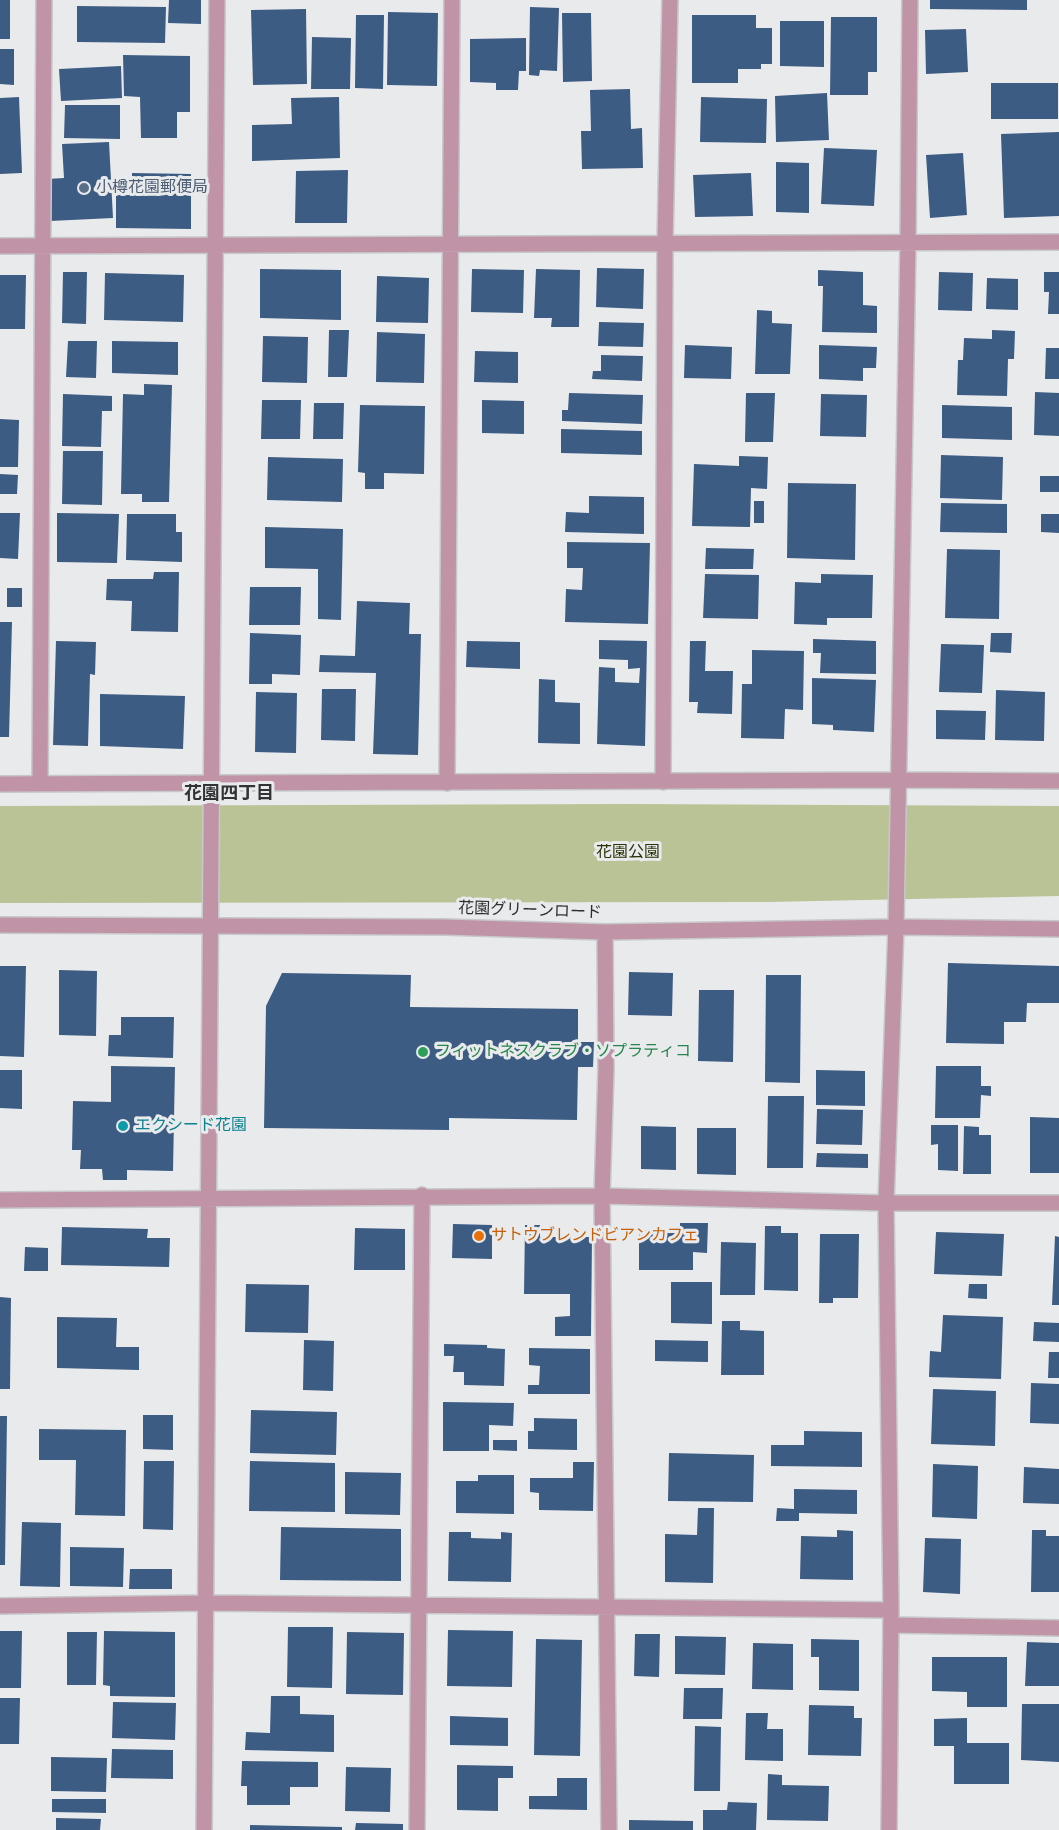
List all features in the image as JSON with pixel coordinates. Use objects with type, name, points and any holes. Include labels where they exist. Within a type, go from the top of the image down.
[{"type":"street","points":[[40,784],[44,0]]},
{"type":"street","points":[[204,1830],[217,0]]},
{"type":"street","points":[[447,783],[452,0]]},
{"type":"street","points":[[663,782],[666,244],[670,0]]},
{"type":"street","points":[[890,1830],[891,1617],[886,1203],[899,780],[910,0]]},
{"type":"street","points":[[0,246],[1059,242]]},
{"type":"street","points":[[0,784],[899,780],[1059,782]]},
{"type":"street","name":"花園グリーンロード","points":[[0,925],[444,927],[605,932],[896,927],[1059,929]]},
{"type":"street","points":[[605,932],[606,1069],[602,1196],[609,1830]]},
{"type":"street","points":[[417,1830],[422,1195]]},
{"type":"street","points":[[0,1200],[422,1195],[602,1196],[886,1203],[1059,1203]]},
{"type":"street","points":[[0,1606],[205,1603],[608,1606],[891,1617],[1059,1629]]},
{"type":"green space","name":"花園公園","points":[[628,804],[1059,806],[1059,896],[768,902],[0,903],[0,806]]},
{"type":"building","points":[[0,0],[10,0],[10,39],[0,39]]},
{"type":"building","points":[[169,0],[201,0],[201,24],[168,23]]},
{"type":"building","points":[[930,0],[1027,0],[1027,10],[930,9]]},
{"type":"building","points":[[77,6],[166,7],[165,43],[77,42]]},
{"type":"building","points":[[530,7],[559,8],[557,71],[540,70],[539,76],[529,75]]},
{"type":"building","points":[[306,9],[307,84],[253,85],[251,10]]},
{"type":"building","points":[[388,12],[438,13],[437,86],[387,85]]},
{"type":"building","points":[[562,13],[591,13],[592,81],[563,82]]},
{"type":"building","points":[[356,15],[384,15],[383,89],[355,88]]},
{"type":"building","points":[[692,15],[756,15],[756,28],[772,28],[772,64],[761,64],[761,69],[738,69],[738,83],[692,83]]},
{"type":"building","points":[[831,17],[877,17],[877,72],[868,72],[868,95],[830,95]]},
{"type":"building","points":[[780,21],[824,21],[824,67],[780,66]]},
{"type":"building","points":[[966,29],[968,72],[926,74],[925,30]]},
{"type":"building","points":[[312,37],[351,38],[350,89],[311,89]]},
{"type":"building","points":[[526,38],[526,71],[519,71],[518,90],[496,90],[496,83],[470,82],[470,39]]},
{"type":"building","points":[[0,49],[14,49],[14,85],[0,84]]},
{"type":"building","points":[[123,55],[190,56],[190,112],[177,112],[177,138],[141,138],[140,97],[124,96]]},
{"type":"building","points":[[121,66],[122,98],[61,101],[59,69]]},
{"type":"building","points":[[991,83],[1058,83],[1058,119],[991,119]]},
{"type":"building","points":[[630,89],[631,129],[642,128],[643,168],[582,169],[581,131],[591,131],[590,90]]},
{"type":"building","points":[[827,93],[829,140],[776,142],[775,96]]},
{"type":"building","points":[[19,97],[22,173],[0,174],[0,98]]},
{"type":"building","points":[[339,97],[340,158],[252,161],[252,125],[292,124],[291,98]]},
{"type":"building","points":[[701,97],[767,99],[766,143],[700,142]]},
{"type":"building","points":[[65,105],[120,105],[120,139],[64,138]]},
{"type":"building","points":[[1059,132],[1059,216],[1004,218],[1001,134]]},
{"type":"building","points":[[109,142],[113,218],[50,221],[47,179],[64,178],[62,144]]},
{"type":"building","points":[[824,148],[877,150],[874,206],[821,204]]},
{"type":"building","points":[[963,153],[967,215],[930,218],[926,155]]},
{"type":"building","points":[[776,162],[809,163],[809,213],[776,212]]},
{"type":"building","points":[[348,170],[347,223],[295,223],[296,171]]},
{"type":"building","points":[[132,173],[191,174],[191,229],[116,228],[116,195],[132,195]]},
{"type":"building","points":[[751,173],[753,216],[695,217],[693,175]]},
{"type":"building","points":[[597,268],[644,269],[643,309],[596,307]]},
{"type":"building","points":[[260,269],[341,270],[341,320],[260,318]]},
{"type":"building","points":[[472,269],[524,270],[523,313],[471,312]]},
{"type":"building","points":[[536,269],[580,270],[579,327],[551,327],[552,318],[534,318]]},
{"type":"building","points":[[818,270],[863,272],[863,305],[877,306],[877,333],[822,332],[823,286],[818,286]]},
{"type":"building","points":[[63,272],[87,272],[86,324],[62,323]]},
{"type":"building","points":[[939,272],[973,273],[972,311],[938,310]]},
{"type":"building","points":[[1044,272],[1059,272],[1059,314],[1048,314],[1049,292],[1044,292]]},
{"type":"building","points":[[105,273],[184,275],[183,322],[104,320]]},
{"type":"building","points":[[0,275],[26,275],[25,329],[0,329]]},
{"type":"building","points":[[377,276],[429,278],[428,323],[376,322]]},
{"type":"building","points":[[987,278],[1018,279],[1018,310],[986,309]]},
{"type":"building","points":[[757,310],[772,311],[772,323],[792,324],[790,374],[755,374]]},
{"type":"building","points":[[599,322],[644,323],[643,347],[598,346]]},
{"type":"building","points":[[329,330],[349,330],[347,377],[328,377]]},
{"type":"building","points":[[992,330],[1015,331],[1014,359],[1008,359],[1007,396],[957,395],[958,360],[963,360],[964,338],[992,339]]},
{"type":"building","points":[[377,332],[425,334],[424,383],[376,382]]},
{"type":"building","points":[[263,336],[308,337],[307,383],[262,382]]},
{"type":"building","points":[[68,341],[97,341],[96,378],[66,377]]},
{"type":"building","points":[[112,341],[178,342],[178,375],[112,373]]},
{"type":"building","points":[[685,345],[732,347],[731,379],[684,378]]},
{"type":"building","points":[[819,345],[877,347],[876,368],[863,368],[863,381],[819,379]]},
{"type":"building","points":[[1046,348],[1059,348],[1059,379],[1045,379]]},
{"type":"building","points":[[475,351],[518,352],[518,383],[474,382]]},
{"type":"building","points":[[601,355],[643,356],[642,381],[592,379],[593,371],[601,371]]},
{"type":"building","points":[[144,384],[172,385],[169,502],[142,502],[142,494],[121,494],[123,394],[144,395]]},
{"type":"building","points":[[1035,392],[1059,393],[1059,436],[1034,435]]},
{"type":"building","points":[[569,393],[643,395],[642,424],[562,421],[562,410],[568,410]]},
{"type":"building","points":[[746,393],[775,393],[773,442],[745,442]]},
{"type":"building","points":[[63,394],[112,396],[112,411],[102,411],[101,447],[62,446]]},
{"type":"building","points":[[821,394],[867,395],[866,437],[820,436]]},
{"type":"building","points":[[262,400],[301,400],[300,439],[261,439]]},
{"type":"building","points":[[482,400],[524,401],[524,434],[482,433]]},
{"type":"building","points":[[314,403],[344,403],[343,439],[313,439]]},
{"type":"building","points":[[360,405],[425,406],[424,474],[384,473],[384,489],[365,489],[365,473],[358,472]]},
{"type":"building","points":[[942,405],[1012,407],[1012,440],[942,438]]},
{"type":"building","points":[[0,419],[19,420],[18,467],[0,467]]},
{"type":"building","points":[[561,429],[642,431],[642,455],[561,453]]},
{"type":"building","points":[[63,451],[103,451],[102,505],[62,504]]},
{"type":"building","points":[[941,455],[1003,457],[1002,500],[940,498]]},
{"type":"building","points":[[739,456],[768,457],[767,489],[751,488],[750,527],[692,526],[694,464],[739,466]]},
{"type":"building","points":[[268,457],[343,459],[342,502],[267,500]]},
{"type":"building","points":[[0,474],[18,475],[17,494],[0,494]]},
{"type":"building","points":[[1040,476],[1059,476],[1059,492],[1040,492]]},
{"type":"building","points":[[788,483],[856,484],[855,560],[787,558]]},
{"type":"building","points":[[589,496],[644,497],[644,534],[565,532],[566,512],[589,513]]},
{"type":"building","points":[[754,501],[764,501],[764,523],[754,523]]},
{"type":"building","points":[[941,503],[1007,504],[1007,533],[940,532]]},
{"type":"building","points":[[0,513],[20,513],[18,559],[0,558]]},
{"type":"building","points":[[57,513],[119,514],[117,563],[57,562]]},
{"type":"building","points":[[127,514],[176,514],[176,532],[182,532],[182,562],[126,560]]},
{"type":"building","points":[[1041,514],[1059,514],[1059,533],[1041,532]]},
{"type":"building","points":[[265,527],[343,529],[341,620],[318,619],[318,569],[265,568]]},
{"type":"building","points":[[567,542],[650,543],[648,624],[565,622],[566,589],[582,590],[583,568],[567,568]]},
{"type":"building","points":[[706,548],[754,549],[753,569],[705,569]]},
{"type":"building","points":[[947,549],[1000,550],[999,619],[945,618]]},
{"type":"building","points":[[154,572],[179,572],[178,632],[131,631],[132,601],[106,600],[107,579],[153,579]]},
{"type":"building","points":[[705,574],[759,575],[758,619],[703,618]]},
{"type":"building","points":[[821,574],[873,575],[872,618],[827,618],[827,625],[794,624],[795,582],[821,583]]},
{"type":"building","points":[[250,587],[301,587],[300,625],[249,625]]},
{"type":"building","points":[[7,588],[22,588],[22,607],[7,607]]},
{"type":"building","points":[[357,601],[410,603],[409,634],[421,634],[418,755],[373,754],[376,673],[319,672],[320,655],[355,656]]},
{"type":"building","points":[[0,622],[12,622],[9,737],[0,737]]},
{"type":"building","points":[[250,633],[301,635],[300,675],[272,674],[272,684],[249,684]]},
{"type":"building","points":[[991,633],[1012,633],[1011,653],[990,652]]},
{"type":"building","points":[[813,639],[876,641],[876,674],[820,673],[821,653],[813,653]]},
{"type":"building","points":[[599,640],[647,641],[645,746],[597,744],[599,667],[615,668],[615,682],[639,683],[640,668],[628,669],[628,660],[599,659]]},
{"type":"building","points":[[56,641],[96,642],[95,675],[90,674],[88,746],[53,745]]},
{"type":"building","points":[[467,641],[520,642],[520,669],[466,667]]},
{"type":"building","points":[[690,641],[706,641],[705,671],[733,671],[732,714],[697,713],[698,702],[689,702]]},
{"type":"building","points":[[941,644],[984,645],[982,693],[939,692]]},
{"type":"building","points":[[752,650],[804,651],[803,710],[785,709],[784,739],[741,738],[742,684],[752,684]]},
{"type":"building","points":[[812,678],[876,680],[874,732],[833,730],[833,725],[812,724]]},
{"type":"building","points":[[539,679],[555,680],[555,702],[580,703],[580,744],[538,743]]},
{"type":"building","points":[[322,689],[356,689],[355,741],[321,740]]},
{"type":"building","points":[[996,690],[1045,692],[1044,741],[995,740]]},
{"type":"building","points":[[256,692],[297,693],[296,753],[255,752]]},
{"type":"building","points":[[100,694],[185,696],[183,749],[100,746]]},
{"type":"building","points":[[936,710],[986,711],[985,740],[936,739]]},
{"type":"building","points":[[948,963],[1059,966],[1059,1003],[1027,1003],[1026,1022],[1004,1022],[1004,1044],[946,1043]]},
{"type":"building","points":[[0,966],[26,966],[24,1057],[0,1056]]},
{"type":"building","points":[[59,970],[97,971],[96,1036],[59,1035]]},
{"type":"building","points":[[629,972],[673,973],[672,1016],[628,1015]]},
{"type":"building","points":[[282,973],[411,975],[410,1007],[578,1009],[578,1042],[594,1042],[593,1067],[578,1067],[577,1120],[449,1118],[449,1130],[264,1128],[266,1006]]},
{"type":"building","points":[[766,975],[801,975],[800,1083],[765,1082]]},
{"type":"building","points":[[699,990],[734,990],[733,1062],[698,1061]]},
{"type":"building","points":[[121,1017],[174,1017],[173,1058],[108,1056],[109,1035],[121,1035]]},
{"type":"building","name":"エクシード花園","points":[[111,1066],[175,1067],[173,1171],[127,1170],[127,1180],[103,1180],[102,1169],[80,1169],[81,1150],[72,1150],[73,1101],[111,1102]]},
{"type":"building","points":[[936,1066],[981,1066],[981,1086],[991,1086],[991,1096],[981,1095],[980,1118],[935,1118]]},
{"type":"building","points":[[0,1070],[22,1070],[22,1109],[0,1108]]},
{"type":"building","points":[[816,1070],[865,1071],[865,1106],[816,1105]]},
{"type":"building","points":[[768,1096],[804,1096],[803,1168],[767,1168]]},
{"type":"building","points":[[817,1109],[863,1110],[862,1145],[816,1144]]},
{"type":"building","points":[[1030,1117],[1059,1118],[1059,1173],[1030,1173]]},
{"type":"building","points":[[931,1125],[958,1125],[958,1171],[938,1170],[938,1144],[931,1145]]},
{"type":"building","points":[[641,1126],[676,1127],[676,1170],[641,1169]]},
{"type":"building","points":[[964,1126],[979,1127],[979,1135],[991,1135],[991,1174],[963,1174]]},
{"type":"building","points":[[697,1128],[736,1128],[736,1175],[697,1174]]},
{"type":"building","points":[[817,1153],[868,1154],[868,1168],[816,1167]]},
{"type":"building","points":[[680,1223],[708,1223],[707,1253],[693,1252],[693,1270],[639,1270],[639,1230],[680,1230]]},
{"type":"building","points":[[453,1224],[492,1225],[492,1259],[452,1258]]},
{"type":"building","points":[[525,1225],[540,1225],[540,1237],[592,1237],[591,1336],[555,1336],[555,1317],[570,1316],[570,1294],[524,1294]]},
{"type":"building","points":[[765,1226],[781,1226],[781,1233],[798,1233],[798,1291],[764,1290]]},
{"type":"building","points":[[62,1227],[148,1229],[147,1238],[170,1238],[169,1267],[61,1265]]},
{"type":"building","points":[[355,1228],[405,1229],[405,1270],[354,1270]]},
{"type":"building","points":[[936,1232],[1004,1234],[1002,1276],[934,1274]]},
{"type":"building","points":[[820,1234],[859,1234],[858,1298],[833,1298],[833,1303],[819,1303]]},
{"type":"building","points":[[1055,1236],[1059,1237],[1059,1305],[1052,1305]]},
{"type":"building","points":[[721,1242],[756,1243],[755,1295],[720,1295]]},
{"type":"building","points":[[25,1247],[48,1248],[48,1271],[24,1271]]},
{"type":"building","points":[[671,1282],[712,1282],[712,1324],[671,1323]]},
{"type":"building","points":[[246,1284],[309,1285],[308,1333],[245,1332]]},
{"type":"building","points":[[969,1284],[987,1284],[987,1299],[968,1298]]},
{"type":"building","points":[[0,1297],[11,1298],[10,1389],[0,1389]]},
{"type":"building","points":[[943,1315],[1003,1317],[1001,1379],[929,1377],[930,1351],[941,1352]]},
{"type":"building","points":[[57,1317],[117,1318],[116,1347],[139,1347],[139,1370],[57,1368]]},
{"type":"building","points":[[722,1321],[740,1321],[740,1330],[764,1331],[764,1375],[721,1375]]},
{"type":"building","points":[[1034,1322],[1059,1323],[1059,1342],[1033,1341]]},
{"type":"building","points":[[304,1340],[334,1341],[333,1391],[303,1390]]},
{"type":"building","points":[[655,1340],[708,1341],[708,1362],[655,1361]]},
{"type":"building","points":[[444,1344],[487,1345],[487,1348],[505,1349],[504,1386],[464,1385],[464,1372],[453,1372],[454,1356],[444,1356]]},
{"type":"building","points":[[529,1348],[590,1349],[590,1394],[528,1394],[528,1385],[539,1385],[540,1366],[529,1365]]},
{"type":"building","points":[[1049,1352],[1059,1352],[1059,1378],[1048,1378]]},
{"type":"building","points":[[1031,1383],[1059,1384],[1059,1424],[1030,1423]]},
{"type":"building","points":[[933,1389],[996,1391],[995,1446],[931,1444]]},
{"type":"building","points":[[443,1402],[514,1403],[513,1426],[489,1425],[489,1451],[443,1451]]},
{"type":"building","points":[[251,1410],[337,1412],[336,1455],[250,1453]]},
{"type":"building","points":[[143,1415],[173,1415],[173,1450],[143,1449]]},
{"type":"building","points":[[0,1416],[7,1416],[5,1565],[0,1565]]},
{"type":"building","points":[[534,1418],[577,1419],[577,1450],[528,1449],[528,1431],[534,1431]]},
{"type":"building","points":[[39,1429],[126,1430],[125,1516],[75,1515],[76,1460],[39,1460]]},
{"type":"building","points":[[804,1431],[862,1432],[862,1467],[771,1466],[771,1445],[804,1445]]},
{"type":"building","points":[[493,1440],[517,1440],[517,1451],[493,1450]]},
{"type":"building","points":[[669,1453],[754,1455],[753,1502],[668,1501]]},
{"type":"building","points":[[144,1461],[174,1461],[173,1530],[143,1529]]},
{"type":"building","points":[[250,1461],[335,1463],[335,1512],[249,1511]]},
{"type":"building","points":[[573,1462],[594,1462],[593,1511],[539,1510],[539,1493],[530,1492],[530,1478],[573,1478]]},
{"type":"building","points":[[933,1464],[978,1466],[977,1519],[932,1517]]},
{"type":"building","points":[[1024,1467],[1059,1469],[1059,1504],[1023,1503]]},
{"type":"building","points":[[345,1472],[401,1473],[400,1515],[345,1514]]},
{"type":"building","points":[[478,1475],[514,1475],[514,1514],[456,1513],[456,1481],[478,1481]]},
{"type":"building","points":[[794,1489],[857,1490],[857,1514],[799,1513],[799,1521],[776,1521],[777,1508],[794,1509]]},
{"type":"building","points":[[698,1508],[714,1508],[713,1583],[665,1582],[665,1534],[697,1535]]},
{"type":"building","points":[[22,1522],[61,1523],[60,1587],[20,1586]]},
{"type":"building","points":[[281,1527],[401,1529],[401,1581],[280,1580]]},
{"type":"building","points":[[837,1530],[853,1531],[853,1580],[800,1579],[801,1536],[837,1537]]},
{"type":"building","points":[[1032,1530],[1046,1530],[1046,1536],[1059,1536],[1059,1592],[1031,1592]]},
{"type":"building","points":[[449,1532],[471,1532],[471,1538],[501,1539],[501,1532],[512,1533],[511,1582],[448,1581]]},
{"type":"building","points":[[925,1538],[961,1539],[960,1594],[923,1592]]},
{"type":"building","points":[[70,1547],[124,1548],[123,1587],[70,1586]]},
{"type":"building","points":[[130,1569],[172,1569],[172,1589],[129,1589]]},
{"type":"building","points":[[288,1627],[333,1627],[332,1688],[287,1687]]},
{"type":"building","points":[[448,1630],[513,1631],[512,1687],[447,1686]]},
{"type":"building","points":[[0,1631],[22,1631],[21,1688],[0,1688]]},
{"type":"building","points":[[104,1631],[175,1632],[175,1697],[110,1696],[110,1686],[103,1685]]},
{"type":"building","points":[[67,1632],[97,1632],[96,1685],[67,1685]]},
{"type":"building","points":[[347,1632],[404,1633],[403,1695],[346,1694]]},
{"type":"building","points":[[635,1634],[660,1634],[659,1677],[634,1676]]},
{"type":"building","points":[[675,1636],[726,1637],[725,1675],[675,1674]]},
{"type":"building","points":[[536,1639],[582,1640],[580,1756],[534,1755]]},
{"type":"building","points":[[811,1639],[859,1640],[859,1691],[819,1690],[819,1657],[811,1657]]},
{"type":"building","points":[[1027,1642],[1059,1643],[1059,1686],[1025,1686]]},
{"type":"building","points":[[753,1643],[793,1644],[793,1690],[752,1689]]},
{"type":"building","points":[[932,1657],[1007,1657],[1007,1707],[967,1707],[967,1692],[932,1691]]},
{"type":"building","points":[[684,1688],[723,1688],[722,1719],[683,1719]]},
{"type":"building","points":[[271,1696],[300,1696],[300,1714],[334,1715],[334,1752],[245,1750],[246,1732],[270,1733]]},
{"type":"building","points":[[0,1698],[20,1698],[19,1744],[0,1744]]},
{"type":"building","points":[[113,1702],[176,1703],[175,1740],[112,1738]]},
{"type":"building","points":[[1022,1704],[1059,1704],[1059,1762],[1021,1760]]},
{"type":"building","points":[[809,1705],[854,1706],[854,1718],[862,1718],[861,1756],[808,1755]]},
{"type":"building","points":[[746,1713],[768,1713],[767,1729],[783,1729],[783,1761],[745,1760]]},
{"type":"building","points":[[450,1716],[508,1718],[508,1746],[450,1745]]},
{"type":"building","points":[[967,1718],[967,1743],[1009,1743],[1009,1784],[954,1784],[954,1746],[934,1746],[934,1719]]},
{"type":"building","points":[[695,1726],[721,1727],[720,1791],[694,1791]]},
{"type":"building","points":[[112,1749],[173,1750],[173,1779],[111,1778]]},
{"type":"building","points":[[51,1757],[107,1758],[106,1792],[51,1791]]},
{"type":"building","points":[[242,1761],[318,1762],[318,1787],[290,1787],[290,1805],[247,1805],[247,1786],[241,1786]]},
{"type":"building","points":[[457,1765],[513,1766],[513,1778],[498,1778],[498,1811],[457,1810]]},
{"type":"building","points":[[346,1767],[391,1768],[390,1812],[345,1811]]},
{"type":"building","points":[[768,1774],[782,1775],[782,1785],[829,1786],[828,1821],[767,1820]]},
{"type":"building","points":[[557,1778],[587,1778],[587,1810],[529,1809],[529,1796],[557,1796]]},
{"type":"building","points":[[52,1799],[106,1799],[106,1813],[52,1812]]},
{"type":"building","points":[[728,1802],[757,1803],[756,1830],[703,1830],[703,1810],[727,1810]]},
{"type":"building","points":[[56,1818],[101,1819],[100,1830],[56,1830]]},
{"type":"building","points":[[629,1820],[693,1821],[693,1830],[629,1830]]},
{"type":"building","points":[[356,1823],[403,1824],[403,1830],[355,1830]]},
{"type":"building","points":[[250,1825],[342,1827],[342,1830],[250,1830]]},
{"type":"place","name":"小樽花園郵便局","points":[[84,188]]},
{"type":"place","name":"フィットネスクラブ・ソプラティコ","points":[[423,1052]]},
{"type":"place","name":"エクシード花園","points":[[123,1126]]},
{"type":"place","name":"サトウブレンドビアンカフェ","points":[[479,1236]]},
{"type":"district","name":"花園四丁目","points":[[229,794]]}]
